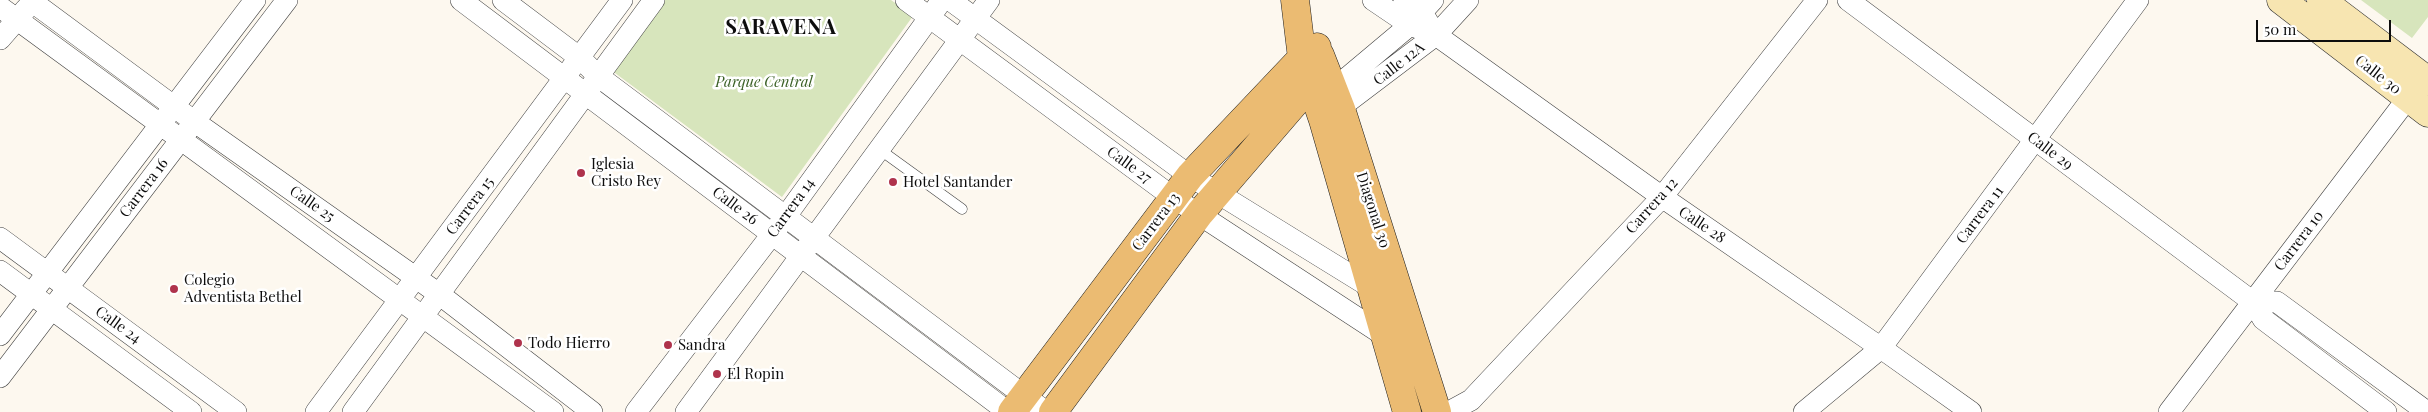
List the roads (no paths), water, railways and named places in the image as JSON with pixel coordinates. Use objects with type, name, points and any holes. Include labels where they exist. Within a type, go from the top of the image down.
[{"type":"main road","name":"Diagonal 30","points":[[1297,6],[1321,85],[1437,412]]},
{"type":"main road","name":"Diagonal 30","points":[[1321,85],[1370,287],[1407,412]]},
{"type":"main road","name":"Carrera 13","points":[[1015,407],[1190,176],[1321,85]]},
{"type":"main road","name":"Carrera 13","points":[[1053,412],[1200,213],[1321,85]]},
{"type":"street","name":"Calle 25","points":[[31,0],[195,122],[439,294],[592,412]]},
{"type":"street","points":[[0,39],[31,0]]},
{"type":"street","name":"Carrera 16","points":[[0,335],[255,0]]},
{"type":"street","name":"Carrera 16","points":[[0,377],[288,0]]},
{"type":"street","name":"Calle 26","points":[[461,0],[801,256],[1015,407],[1046,412]]},
{"type":"street","name":"Calle 26","points":[[503,0],[580,58],[598,76],[814,237],[1015,407]]},
{"type":"street","name":"Carrera 15","points":[[316,412],[622,0]]},
{"type":"street","name":"Carrera 15","points":[[353,412],[654,0]]},
{"type":"street","name":"Calle 27","points":[[906,0],[1174,198],[1200,213],[1384,336]]},
{"type":"street","name":"Carrera 14","points":[[636,412],[786,216],[942,0]]},
{"type":"street","name":"Calle 27","points":[[950,0],[1190,176],[1370,287]]},
{"type":"street","points":[[686,412],[989,0]]},
{"type":"street","name":"Calle 28","points":[[1374,0],[1421,12]]},
{"type":"street","name":"Calle 28","points":[[1404,0],[1421,12],[1436,35],[1662,197],[1882,348],[1971,412]]},
{"type":"street","name":"Calle 12A","points":[[1321,85],[1436,35],[1468,0]]},
{"type":"street","name":"Carrera 12","points":[[1449,412],[1469,406],[1662,197],[1817,0]]},
{"type":"street","name":"Calle 29","points":[[1848,0],[2253,302],[2263,319],[2386,412]]},
{"type":"street","name":"Carrera 11","points":[[1804,412],[1882,348],[2138,0]]},
{"type":"street","name":"Calle 30","points":[[2281,0],[2423,88]]},
{"type":"street","name":"Calle 30","points":[[2322,0],[2423,88]]},
{"type":"street","name":"Calle 25","points":[[0,7],[553,412]]},
{"type":"street","name":"Calle 12A","points":[[1321,85],[1421,12]]},
{"type":"street","name":"Carrera 10","points":[[2169,412],[2253,302],[2423,88]]},
{"type":"street","name":"Calle 24","points":[[0,238],[236,412]]},
{"type":"street","name":"Calle 24","points":[[0,271],[191,412]]},
{"type":"street","points":[[2253,302],[2277,302],[2427,412]]},
{"type":"lane","points":[[879,149],[962,208]]},
{"type":"place","name":"Iglesia Cristo Rey","points":[[581,173]]},
{"type":"place","name":"Hotel Santander","points":[[893,182]]},
{"type":"place","name":"Colegio Adventista Bethel","points":[[174,289]]},
{"type":"place","name":"Todo Hierro","points":[[518,343]]},
{"type":"place","name":"Sandra","points":[[668,345]]},
{"type":"place","name":"El Ropin","points":[[717,374]]},
{"type":"district","name":"SARAVENA","points":[[781,28]]},
{"type":"park label","name":"Parque Central","points":[[764,82]]}]
